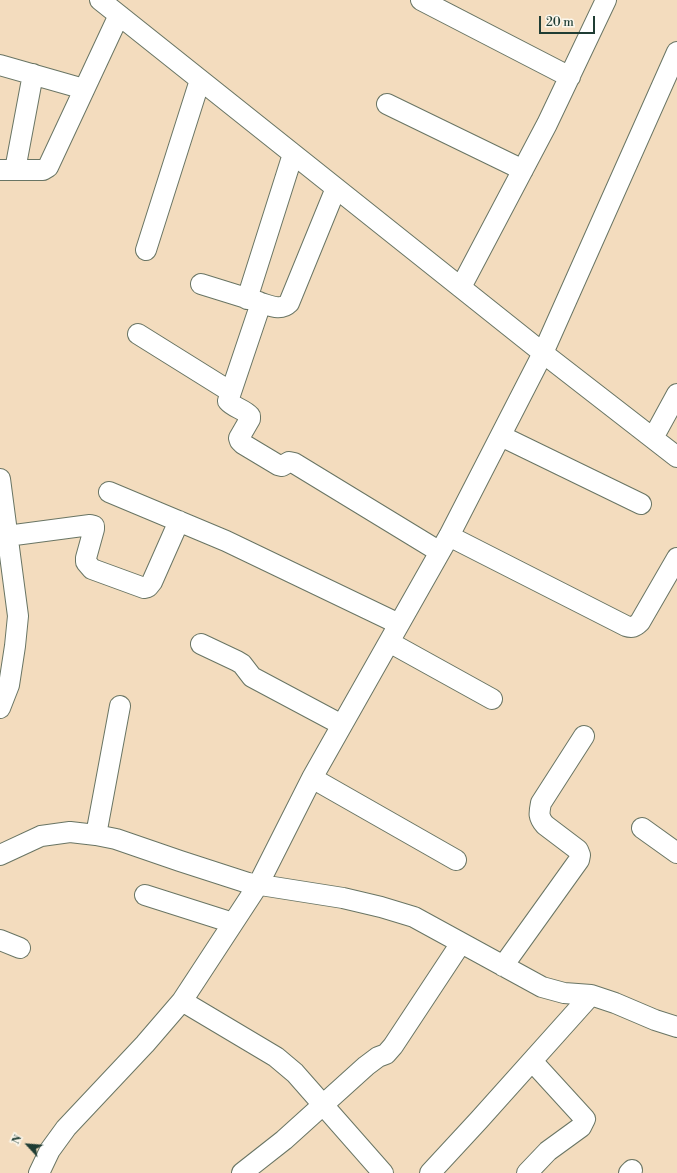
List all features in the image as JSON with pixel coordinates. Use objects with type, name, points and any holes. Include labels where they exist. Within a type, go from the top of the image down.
[{"type":"street","points":[[100,0],[543,353],[677,457]]},
{"type":"street","points":[[421,0],[570,77]]},
{"type":"street","points":[[461,287],[547,124],[606,0]]},
{"type":"street","points":[[33,74],[8,170],[43,170],[48,167],[119,15]]},
{"type":"street","points":[[39,1173],[50,1150],[66,1128],[145,1044],[182,1002],[258,884],[312,778],[445,544],[543,353],[677,52]]},
{"type":"street","points":[[0,65],[84,89]]},
{"type":"street","points":[[146,250],[200,80]]},
{"type":"street","points":[[386,104],[523,170]]},
{"type":"street","points":[[293,154],[228,401],[230,404],[246,412],[250,416],[250,419],[239,438],[240,441],[278,465],[282,466],[290,462],[294,463],[445,544],[626,626],[636,626],[640,622],[677,558]]},
{"type":"street","points":[[201,284],[254,301],[282,308],[286,307],[289,303],[336,188]]},
{"type":"street","points":[[138,334],[231,392]]},
{"type":"street","points":[[653,438],[677,394]]},
{"type":"street","points":[[501,436],[641,504]]},
{"type":"street","points":[[0,479],[18,616],[8,636],[9,685],[0,708]]},
{"type":"street","points":[[109,492],[226,541],[400,624]]},
{"type":"street","points":[[7,536],[90,525],[94,526],[86,558],[88,566],[144,588],[148,587],[152,582],[179,521]]},
{"type":"street","points":[[389,642],[492,698]]},
{"type":"street","points":[[201,644],[238,661],[245,667],[252,677],[342,725]]},
{"type":"street","points":[[96,835],[120,706]]},
{"type":"street","points":[[503,966],[579,860],[580,855],[578,850],[545,825],[541,821],[538,814],[541,803],[584,736]]},
{"type":"street","points":[[312,778],[456,860]]},
{"type":"street","points":[[642,828],[677,853]]},
{"type":"street","points":[[0,855],[40,836],[70,832],[96,835],[116,840],[248,883],[343,898],[414,917],[542,987],[564,993],[591,995],[615,1003],[655,1020],[674,1021]]},
{"type":"street","points":[[145,895],[233,923]]},
{"type":"street","points":[[0,940],[20,948]]},
{"type":"street","points":[[242,1173],[284,1140],[366,1066],[378,1057],[386,1054],[393,1046],[461,943]]},
{"type":"street","points":[[430,1173],[591,995]]},
{"type":"street","points":[[182,1002],[276,1057],[295,1073],[383,1173]]},
{"type":"street","points":[[527,1173],[548,1151],[581,1127],[585,1119],[532,1061]]}]
